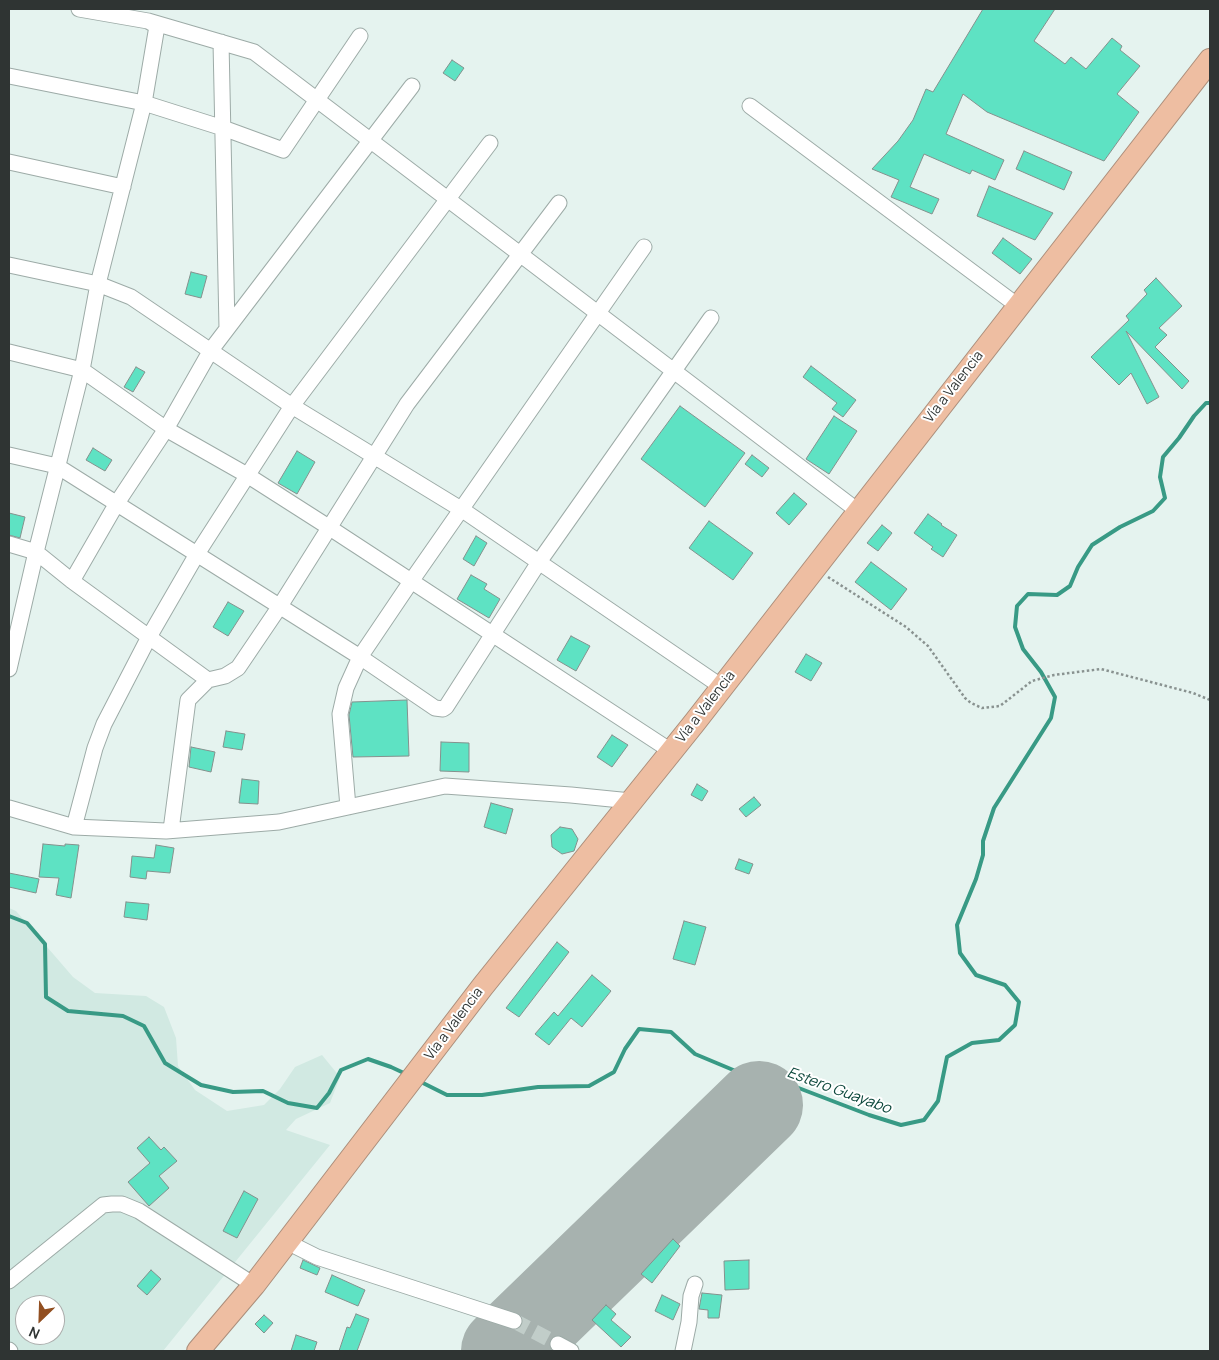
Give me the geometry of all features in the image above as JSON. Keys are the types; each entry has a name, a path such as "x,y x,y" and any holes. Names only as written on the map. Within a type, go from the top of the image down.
{"highway":[{"name":"Vía a Valencia","path":"198,1351 254,1285 413,1080 483,986 672,751 1210,60"}],"street":[{"path":"79,9 148,21 254,52 858,512"},
{"path":"9,669 36,552 82,370 98,284 144,103 156,26 148,21"},
{"path":"9,76 144,103 223,128 283,150 360,36"},
{"path":"221,42 227,328"},
{"path":"72,581 117,503 166,429 210,350 412,86"},
{"path":"750,106 1018,306"},
{"path":"74,826 95,748 104,724 149,637 197,554 292,406 490,143"},
{"path":"9,162 123,187"},
{"path":"171,830 188,700 208,680 225,676 238,668 330,528 407,404 559,203"},
{"path":"348,807 340,714 346,688 360,657 644,247"},
{"path":"9,265 98,284 131,297 292,406 462,509 722,687"},
{"path":"9,455 57,466 360,657 435,708 443,709 539,562 712,318"},
{"path":"9,352 82,370 166,429 247,475 412,580 672,751"},
{"path":"9,544 36,552 72,581 208,680"},
{"path":"9,808 74,826 171,830 279,822 445,786 631,801"},
{"path":"9,1281 103,1205 122,1204 139,1211 254,1285"},
{"path":"287,1242 317,1257 514,1321"},
{"path":"683,1351 689,1322 691,1296 696,1284"}],"path":[{"path":"814,569 882,611 928,646 956,687 971,703 982,708 1000,706 1032,681 1054,675 1101,669 1193,693 1210,700"}],"shaded area":[{"path":"9,908 16,911 73,977 95,993 146,996 164,1007 176,1038 178,1066 195,1090 227,1111 264,1105 280,1089 295,1067 322,1055 340,1077 330,1103 296,1119 286,1130 330,1145 163,1351 9,1351"},
{"path":"752,1083 781,1104 527,1351 477,1351"}],"building":[{"path":"983,9 1055,9 1034,41 1065,64 1071,57 1086,69 1112,38 1122,46 1120,50 1140,66 1117,94 1139,112 1104,161 987,112 963,94 946,134 1004,160 995,180 972,170 970,174 924,154 910,187 939,199 932,214 891,197 899,180 872,169 898,141 913,120 926,89 933,92"},
{"path":"452,60 464,68 455,81 443,73"},
{"path":"1024,151 1072,172 1064,190 1016,169"},
{"path":"989,186 1053,213 1035,240 977,216"},
{"path":"1003,238 1032,259 1020,274 992,253"},
{"path":"191,272 207,276 201,298 185,294"},
{"path":"1156,278 1182,306 1159,328 1167,335 1155,347 1189,381 1182,389 1126,331 1159,397 1147,404 1131,373 1119,385 1091,357 1129,320 1126,316 1147,294 1144,290"},
{"path":"811,366 856,400 843,417 832,409 837,403 803,377"},
{"path":"136,367 145,372 133,392 124,387"},
{"path":"680,406 745,453 705,507 641,459"},
{"path":"834,416 857,431 829,474 806,459"},
{"path":"93,448 112,460 105,471 86,460"},
{"path":"297,451 315,462 297,494 278,483"},
{"path":"752,455 769,468 762,477 745,464"},
{"path":"794,493 807,504 789,525 776,513"},
{"path":"9,513 25,517 20,538 9,535"},
{"path":"928,514 957,535 943,557 914,533"},
{"path":"709,521 753,553 733,580 689,548"},
{"path":"882,525 892,533 878,551 867,543"},
{"path":"476,536 487,543 474,566 463,559"},
{"path":"871,562 907,589 891,610 855,582"},
{"path":"471,575 487,584 484,589 500,599 489,618 457,599"},
{"path":"228,602 244,611 228,636 213,627"},
{"path":"571,636 590,646 576,671 557,660"},
{"path":"806,654 822,663 811,681 795,672"},
{"path":"407,700 409,756 353,757 349,715 352,702"},
{"path":"226,731 245,734 242,750 223,747"},
{"path":"612,735 628,745 612,767 597,757"},
{"path":"441,742 469,743 469,772 440,771"},
{"path":"191,747 215,752 211,772 189,767"},
{"path":"242,779 259,781 258,804 239,803"},
{"path":"697,784 708,791 702,801 691,795"},
{"path":"754,797 761,805 746,817 739,809"},
{"path":"491,803 513,809 506,834 484,827"},
{"path":"560,827 572,829 578,839 574,851 562,854 552,847 551,835"},
{"path":"43,844 79,845 71,898 56,895 59,878 39,877"},
{"path":"156,845 174,848 170,873 147,871 146,879 130,877 132,856 154,858"},
{"path":"739,859 753,864 749,874 735,869"},
{"path":"9,873 39,879 36,893 9,887"},
{"path":"126,902 149,904 147,920 124,917"},
{"path":"684,921 706,927 695,965 673,959"},
{"path":"557,942 569,952 519,1017 506,1008"},
{"path":"592,975 611,991 582,1027 571,1018 549,1045 535,1034 554,1012 558,1016"},
{"path":"149,1137 161,1150 164,1147 177,1161 159,1176 169,1188 149,1206 128,1182 150,1163 137,1148"},
{"path":"244,1191 258,1199 237,1238 223,1231"},
{"path":"673,1239 680,1246 652,1283 641,1274"},
{"path":"303,1260 320,1268 317,1275 300,1268"},
{"path":"749,1260 749,1289 725,1290 724,1261"},
{"path":"151,1270 161,1279 147,1295 137,1286"},
{"path":"332,1275 365,1290 358,1306 325,1292"},
{"path":"702,1293 722,1295 719,1318 708,1318 708,1310 699,1309"},
{"path":"662,1295 680,1304 673,1320 655,1311"},
{"path":"606,1305 616,1314 611,1320 631,1337 621,1347 592,1320"},
{"path":"356,1314 369,1319 357,1351 339,1351 347,1327 350,1328"},
{"path":"264,1315 273,1323 264,1333 255,1324"},
{"path":"296,1335 317,1342 314,1351 291,1351"}],"waterway":[{"name":"Estero Guayabo","path":"419,1081 447,1095 482,1095 538,1087 589,1086 614,1072 625,1049 639,1029 671,1032 695,1054 738,1072 783,1082 869,1115 901,1125 924,1120 938,1101 947,1057 972,1043 999,1040 1015,1025 1019,1002 1005,985 976,975 960,953 957,925 976,879 983,855 983,841 994,808 1051,718 1055,697 1041,672 1023,649 1015,627 1017,606 1028,594 1057,595 1070,586 1078,567 1092,545 1120,527 1153,511 1165,498 1160,477 1163,457 1194,416 1206,403 1210,403"},
{"name":"Estero Guayabo","path":"9,916 27,923 45,944 46,997 68,1011 123,1016 144,1026 165,1063 201,1085 233,1092 263,1091 288,1103 317,1108 329,1093 341,1070 368,1059 406,1074"}],"runway":[{"path":"505,1351 759,1105"}],"tunnel":[{"path":"514,1321 558,1344"}]}
